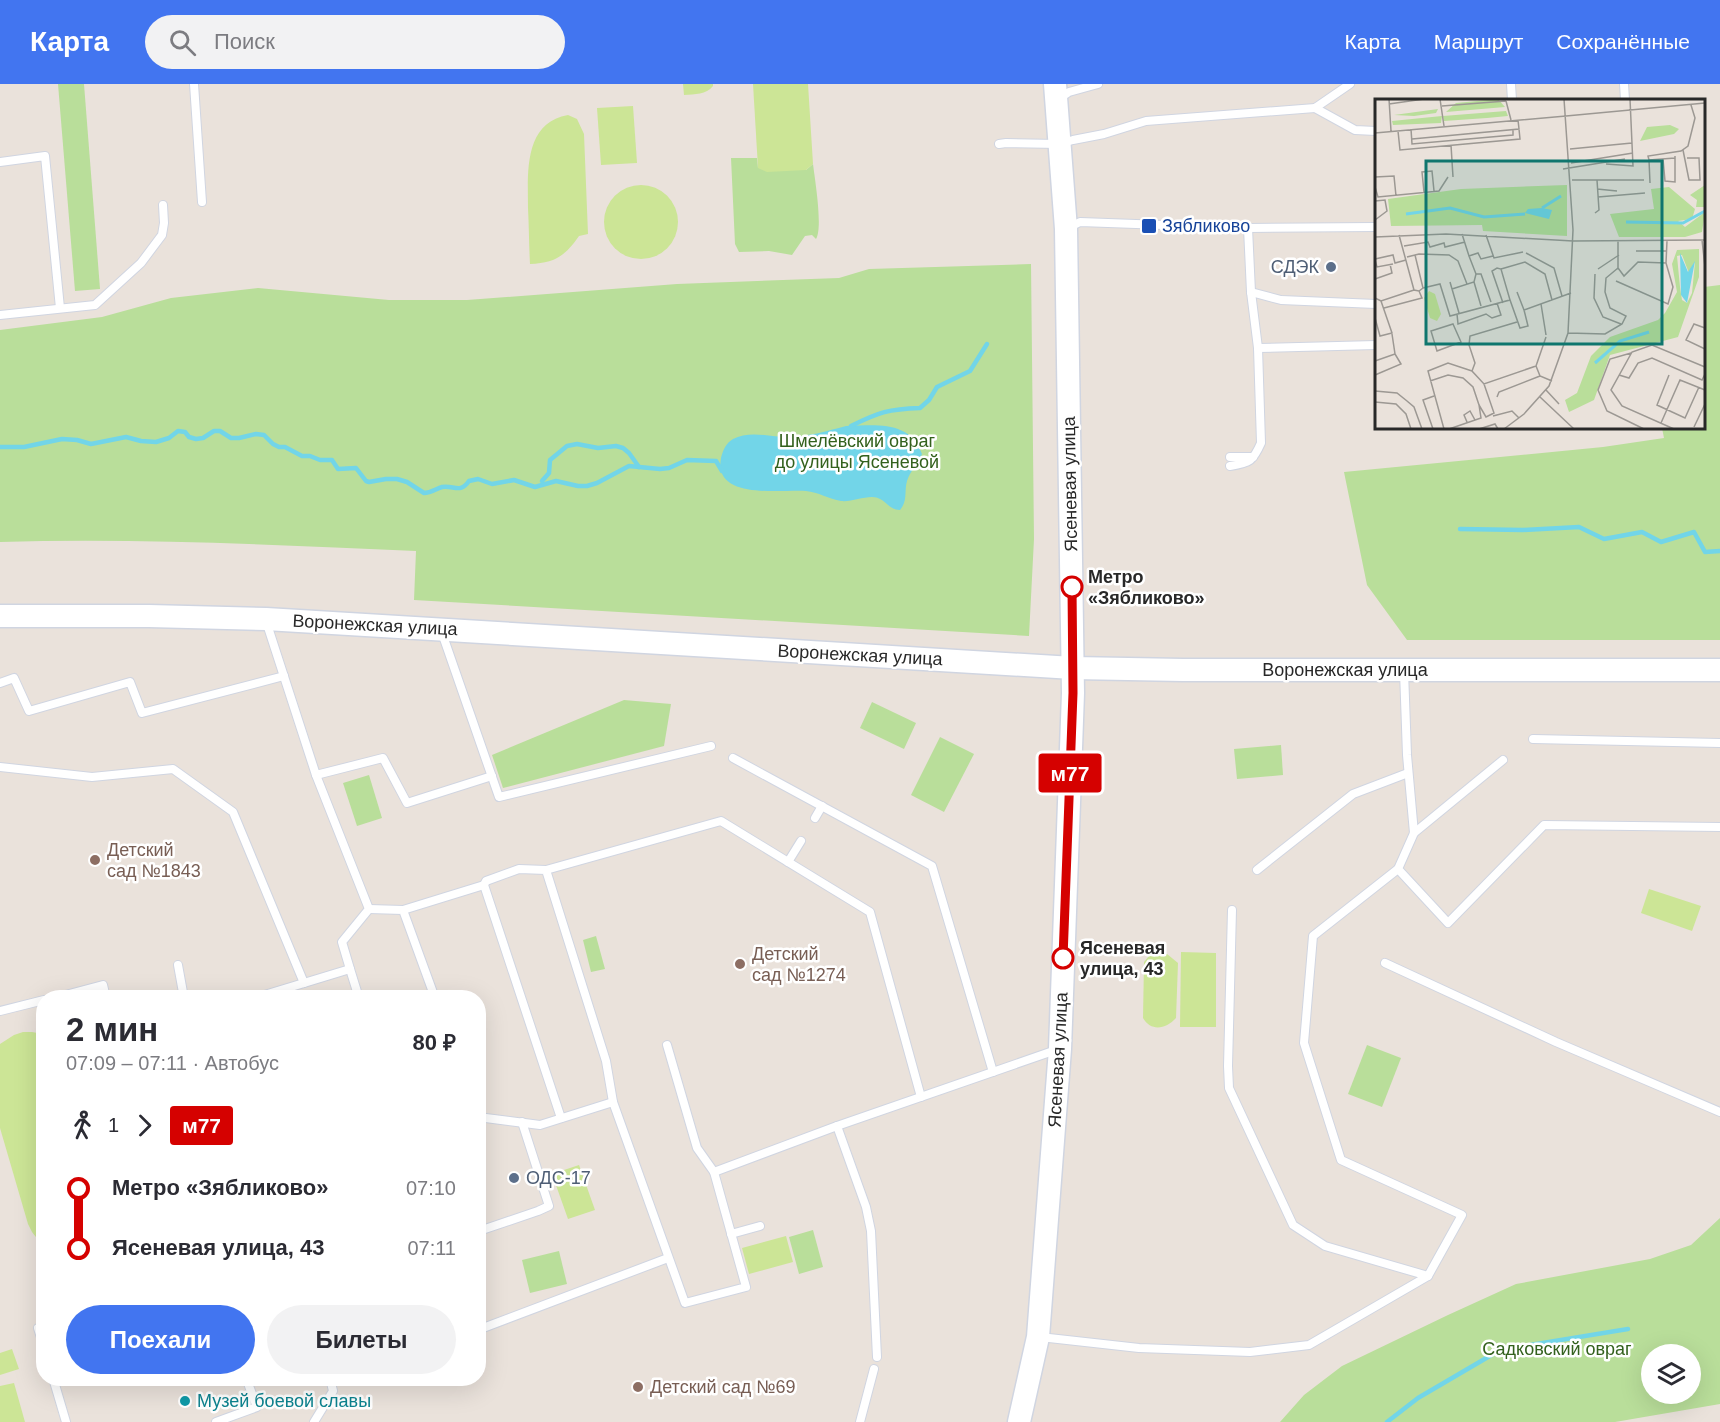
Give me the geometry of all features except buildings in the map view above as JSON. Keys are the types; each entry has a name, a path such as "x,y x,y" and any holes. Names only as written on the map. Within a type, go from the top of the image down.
{"street":[{"name":"Ясеневая улица","path":"1018,1422 1038,1336 1060,1049 1073,668 1065,229 1056,92"},
{"name":"Воронежская улица","path":"0,616 266,619 1073,668 1720,670"}],"lane":[{"path":"194,84 202,202"},
{"path":"1056,92 1069,92 1098,84"},
{"path":"999,144 1059,144 1104,134 1146,121 1315,108 1350,84"},
{"path":"1510,84 1512,99"},
{"path":"1624,84 1625,99"},
{"path":"1315,108 1355,130 1375,131"},
{"path":"0,162 45,156 60,308"},
{"path":"0,315 95,305 141,263 162,235 163,204"},
{"path":"1065,229 1080,222 1248,228 1375,227"},
{"path":"1230,462 1244,464 1255,457 1261,443 1258,348 1251,292 1248,228"},
{"path":"1251,292 1281,300 1375,304"},
{"path":"1258,348 1375,345"},
{"path":"266,619 316,775 369,909"},
{"path":"441,629 499,797 711,746"},
{"path":"1404,670 1408,773 1414,833"},
{"path":"0,683 14,678 29,711 130,682 142,713 284,676"},
{"path":"1533,739 1720,743"},
{"path":"316,775 383,758 407,803 492,776"},
{"path":"733,758 932,866 993,1072"},
{"path":"1038,1336 1139,1348 1250,1352 1309,1345 1428,1276 1462,1215 1341,1160 1304,1043 1313,936 1398,869 1414,833 1503,760"},
{"path":"0,767 92,777 173,769 233,812 304,983"},
{"path":"1257,870 1353,794 1408,773"},
{"path":"815,818 822,806"},
{"path":"369,909 403,910 484,885 486,881 519,869 546,870 721,821 870,912 921,1097"},
{"path":"1398,869 1448,922 1544,825 1720,827"},
{"path":"788,862 801,842"},
{"path":"546,870 606,1061 613,1102 685,1303 746,1287 714,1172 697,1148 667,1045"},
{"path":"484,885 561,1118"},
{"path":"357,990 342,942 369,909"},
{"path":"403,910 432,990"},
{"path":"1232,910 1228,1088 1293,1225 1325,1246 1428,1276"},
{"path":"1385,963 1556,1042 1720,1112"},
{"path":"178,965 183,990"},
{"path":"281,990 350,969"},
{"path":"84,990 103,985 104,990"},
{"path":"0,1011 36,1002"},
{"path":"714,1172 837,1126 1060,1049"},
{"path":"486,1118 540,1125 613,1102"},
{"path":"486,1229 549,1206 522,1122"},
{"path":"837,1126 867,1207 871,1231 877,1357"},
{"path":"731,1234 760,1226"},
{"path":"486,1327 668,1258"},
{"path":"860,1422 874,1370"},
{"path":"55,1386 66,1422"},
{"path":"216,1422 257,1407 249,1386"},
{"path":"314,1422 333,1391 332,1386"}],"green space":[{"path":"58,84 84,84 100,289 75,291"},
{"path":"683,84 713,84 713,86 704,93 684,95"},
{"path":"753,84 808,84 813,164 806,170 767,172 758,168"},
{"path":"633,106 637,163 601,165 597,108"},
{"path":"568,115 577,119 584,134 588,234 579,236 559,257 546,262 530,264 528,180 531,152 543,128 553,120"},
{"path":"731,158 757,158 758,168 806,170 813,164 819,215 816,239 812,235 805,236 792,255 769,251 739,252 735,244"},
{"path":"634,185 648,185 662,191 672,201 678,215 678,229 672,243 662,253 648,259 634,259 620,253 610,243 604,229 604,215 610,201 620,191"},
{"name":"Шмелёвский овраг до улицы Ясеневой","path":"1031,264 1034,539 1029,636 414,600 416,551 260,544 0,542 0,330 102,317 171,298 258,288 389,300 467,300 677,284 839,278 869,269"},
{"path":"1720,285 1720,640 1407,640 1367,585 1344,472 1603,447 1664,438 1662,429 1705,429 1705,287"},
{"path":"624,700 671,704 664,746 503,788 492,755"},
{"path":"872,702 916,723 904,749 860,728"},
{"path":"940,737 974,754 944,812 911,795"},
{"path":"1281,745 1283,775 1237,779 1234,749"},
{"path":"369,775 382,818 357,826 343,783"},
{"path":"1649,889 1701,906 1692,931 1641,913"},
{"path":"596,936 605,969 591,972 583,940"},
{"path":"1181,952 1216,953 1216,1027 1180,1027"},
{"path":"1154,954 1167,954 1178,963 1176,1018 1163,1027 1154,1027 1143,1018 1144,962"},
{"path":"23,1032 36,1033 36,1237 28,1224 0,1128 0,1044"},
{"path":"1367,1045 1401,1058 1382,1107 1348,1094"},
{"path":"579,1165 595,1210 568,1219 552,1174"},
{"name":"Садковский овраг","path":"1720,1218 1720,1404 1615,1422 1280,1422 1304,1395 1342,1366 1516,1284 1650,1259 1691,1245"},
{"path":"813,1230 823,1267 799,1274 789,1237"},
{"path":"786,1236 793,1262 749,1274 742,1248"},
{"path":"559,1251 567,1284 530,1293 522,1260"},
{"path":"12,1349 19,1369 0,1375 0,1353"},
{"path":"14,1383 25,1422 0,1422 0,1386"}],"water":[{"path":"846,426 891,427 901,430 917,443 922,454 908,477 904,503 900,510 876,498 841,501 806,491 752,490 738,487 728,481 721,472 721,458 724,450 731,441 739,436 753,434 794,437"}],"waterway":[{"path":"851,426 884,412 920,408 929,400 937,387 970,371 987,344"},
{"path":"0,447 24,447 62,439 91,444 126,437 156,442 169,438 178,431 185,432 189,437 196,439 203,438 214,431 220,431 231,438 256,434 264,435 273,444 285,447 302,456 332,460 338,469 356,468 366,481 397,479 407,482 424,493 442,487 460,488 469,481 478,479 492,484 514,480 535,487 556,481 587,486 629,466 660,469 669,468 687,460 716,461 722,471"},
{"path":"542,481 549,473 550,460 567,446 577,444 598,448 616,446 623,448 639,467"},
{"path":"1460,529 1523,530 1579,527 1604,539 1642,532 1661,542 1694,532 1705,552 1720,551"},
{"path":"1387,1422 1418,1398 1500,1350 1628,1329"}],"bus line":[{"name":"м77","path":"1063,958 1073,693 1072,587"}],"place":[{"name":"Зябликово","path":"1149,226"},
{"name":"СДЭК","path":"1331,267"},
{"name":"Метро «Зябликово»","path":"1072,587"},
{"name":"Детский сад №1843","path":"95,860"},
{"name":"Ясеневая улица, 43","path":"1063,958"},
{"name":"Детский сад №1274","path":"740,964"},
{"name":"ОДС-17","path":"514,1178"},
{"name":"Детский сад №69","path":"638,1387"},
{"name":"Музей боевой славы","path":"185,1401"}]}
